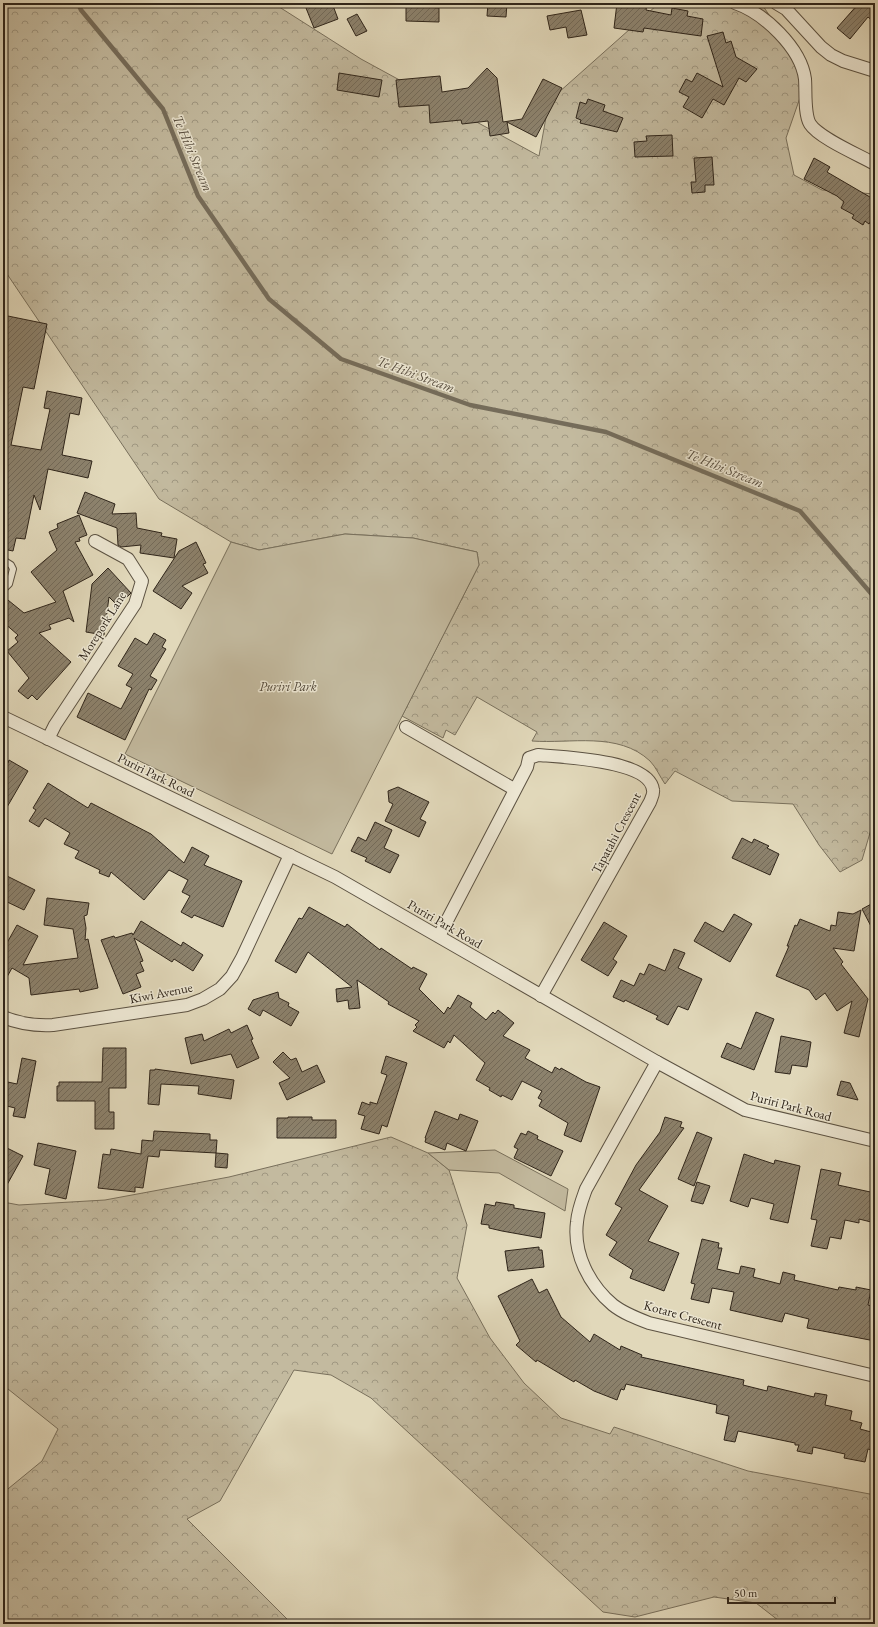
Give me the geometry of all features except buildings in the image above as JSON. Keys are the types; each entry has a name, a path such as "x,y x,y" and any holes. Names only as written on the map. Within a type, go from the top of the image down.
{"street":[{"path":"735,3 756,14 772,27 786,40 796,54 805,78 807,109 810,123 818,132 875,164"},
{"path":"776,3 795,18 831,55 875,71"},
{"name":"Morepork Lane","path":"48,739 55,724 135,604 142,581 128,559 95,540"},
{"name":"Puriri Park Road","path":"3,717 335,877 657,1062 745,1110 875,1141"},
{"path":"406,727 514,789"},
{"name":"Tapatahi Crescent","path":"439,936 514,789 527,767 529,758 538,754 611,762 641,774 650,782 654,791 650,802 542,996"},
{"name":"Kiwi Avenue","path":"3,1017 20,1024 36,1026 53,1025 187,1005 203,999 220,989 232,976 242,958 290,855"},
{"name":"Kotare Crescent","path":"657,1062 586,1189 580,1206 577,1222 577,1240 581,1259 588,1275 599,1291 614,1305 630,1315 649,1323 875,1376"}],"lane":[{"path":"3,560 11,565 13,569 9,584 3,590"}],"green space":[{"path":"3,3 273,3 361,59 539,156 549,101 657,5 696,7 761,3 790,46 803,89 786,138 794,175 822,190 875,194 875,826 872,826 862,860 840,872 819,845 793,804 732,801 675,771 665,784 650,761 637,752 609,742 532,741 537,732 477,697 455,735 446,730 443,738 402,716 479,565 477,552 413,538 345,534 259,550 231,542 159,499 3,268"},
{"name":"Puriri Park","path":"345,534 413,538 477,552 479,565 332,854 125,754 231,542 259,550"},
{"path":"391,1137 428,1153 449,1170 467,1225 457,1278 490,1338 524,1383 561,1418 610,1434 614,1427 748,1471 875,1495 875,1624 783,1624 756,1603 714,1597 635,1617 603,1612 371,1398 331,1375 294,1370 220,1501 187,1519 292,1624 3,1624 3,1493 42,1461 58,1429 3,1385 3,1202 19,1205 105,1200 229,1177"},
{"path":"495,1150 568,1189 565,1211 499,1173 449,1170 428,1153"}],"waterway":[{"name":"Te Hihi Stream","path":"78,3 81,10 163,109 198,196 269,299 341,359 470,405 606,432 800,511 875,598"}]}
